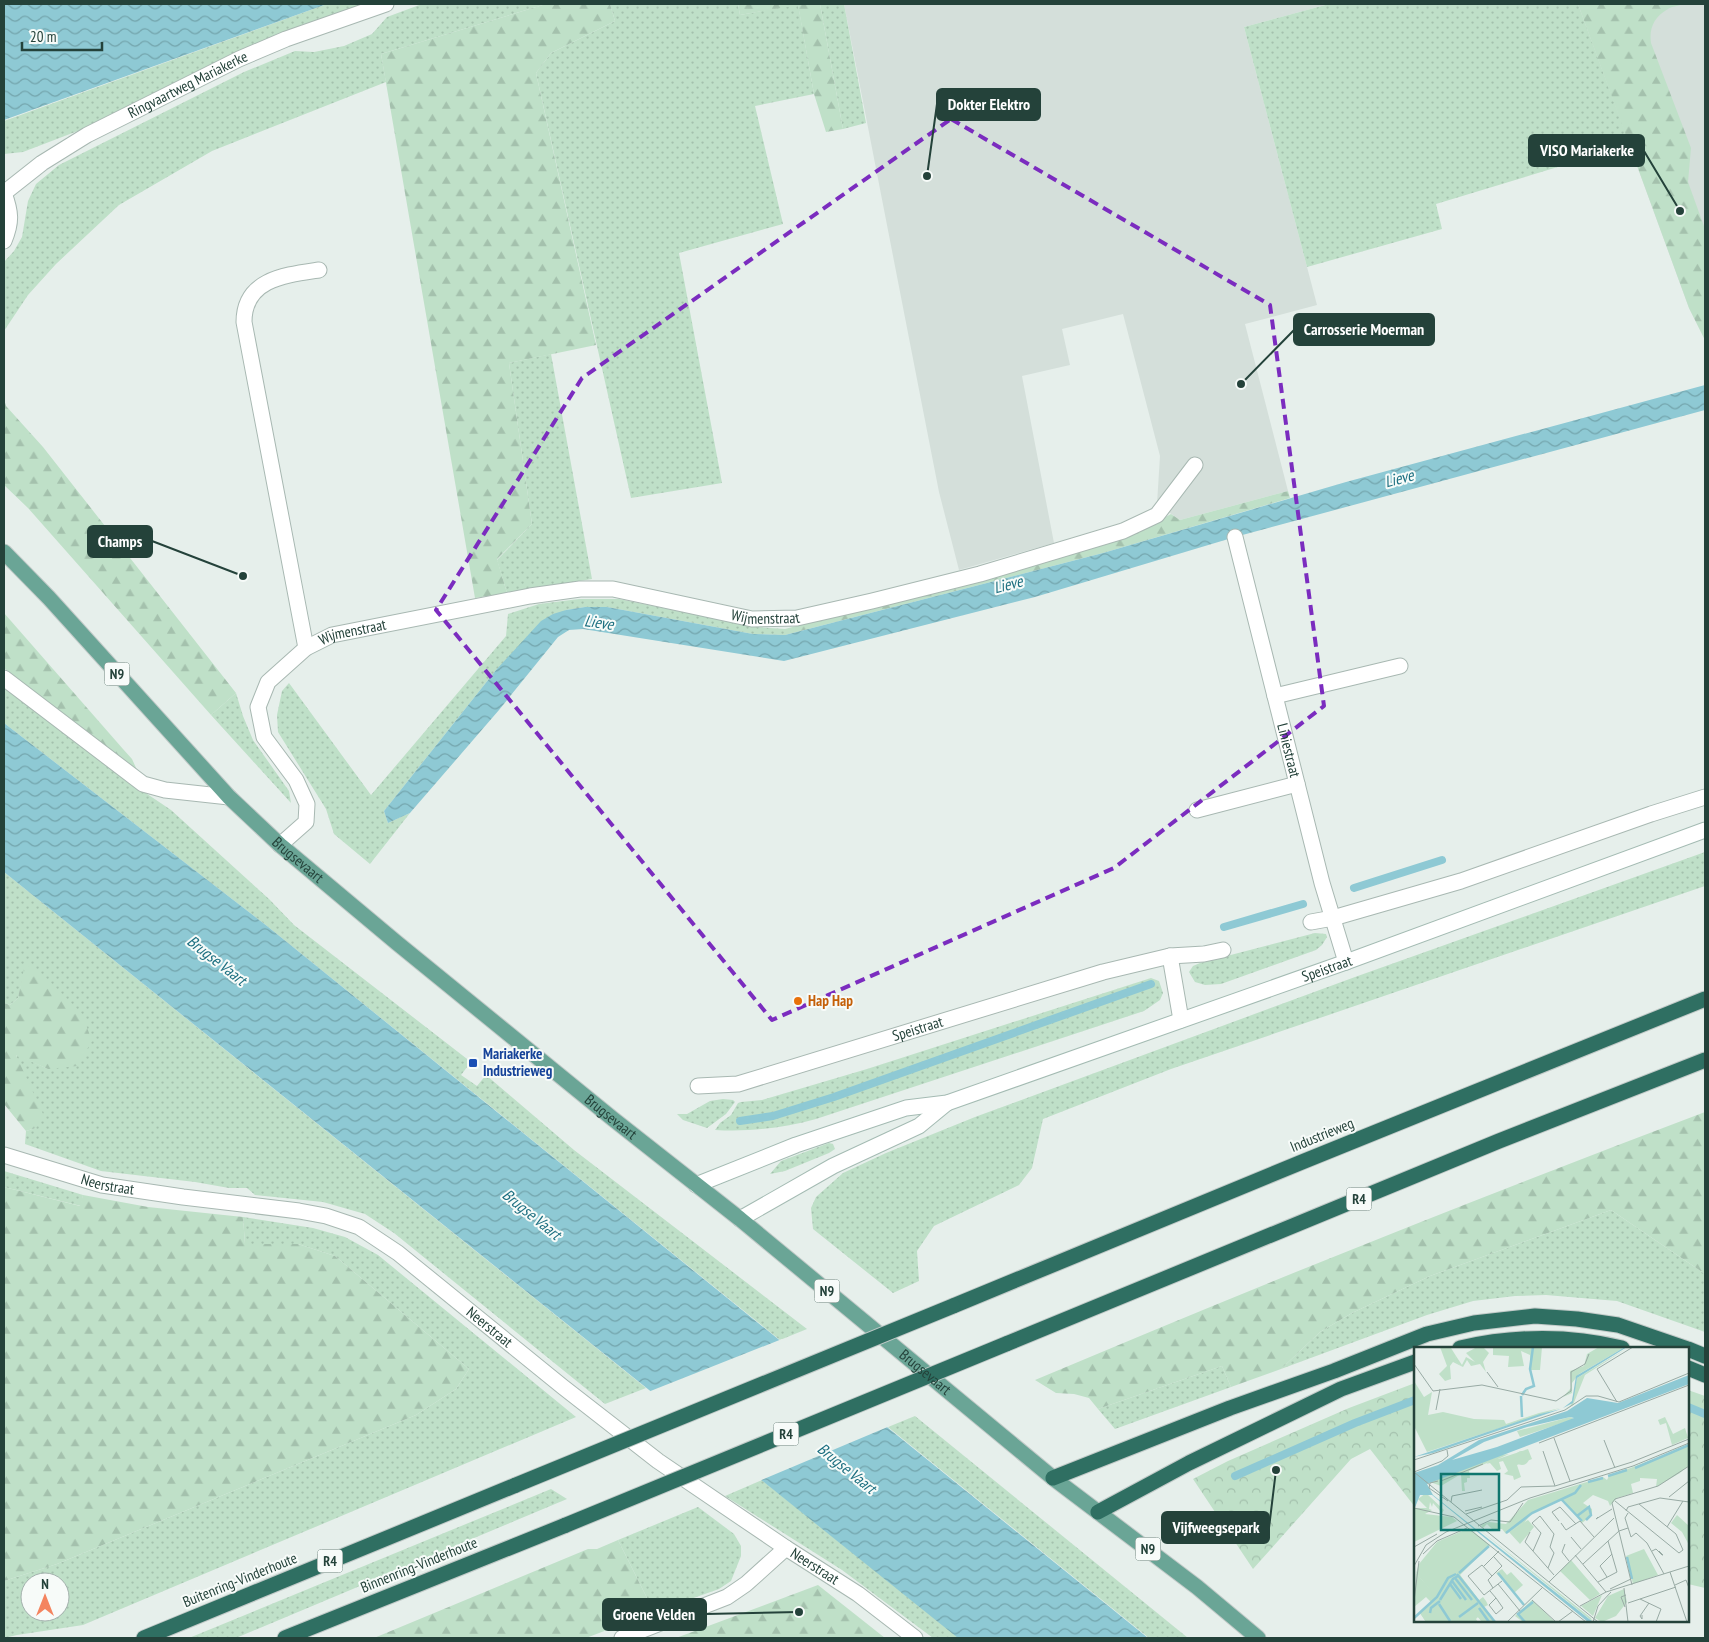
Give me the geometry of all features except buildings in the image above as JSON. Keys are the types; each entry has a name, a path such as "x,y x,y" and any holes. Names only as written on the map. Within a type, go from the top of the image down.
{"highway":[{"name":"Industrieweg","path":"516,1485 1293,1165 1705,999"},
{"name":"Binnenring-Vinderhoute","path":"285,1638 566,1525 1498,1141 1701,1063"},
{"path":"1053,1478 1230,1408 1334,1371 1427,1334 1474,1323 1535,1316 1577,1319 1618,1325 1680,1347"},
{"path":"1464,1347 1482,1343 1537,1338 1600,1343 1618,1347"},
{"path":"1689,1350 1705,1356"},
{"path":"1098,1512 1341,1389 1414,1362"},
{"path":"1689,1368 1705,1375"},
{"name":"Buitenring-Vinderhoute","path":"144,1638 516,1485"}],"main road":[{"name":"Brugsevaart","path":"4,552 49,598 228,798 280,845 404,950 740,1219 1053,1478 1197,1587 1258,1638"}],"street":[{"name":"Ringvaartweg Mariakerke","path":"4,193 42,163 87,136 239,59 286,39 386,4"},
{"path":"4,193 10,208 10,224 4,241"},
{"name":"Wijmenstraat","path":"306,648 256,389 244,322 244,309 248,300 257,289 275,278 319,270"},
{"name":"Wijmenstraat","path":"280,845 306,822 307,804 296,780 264,737 258,707 268,682 306,648 332,635 530,596 580,589 613,590 752,620 797,618 980,574 1123,531 1157,515 1195,465"},
{"name":"Liniestraat","path":"1235,537 1322,883 1346,962"},
{"path":"1275,696 1400,666"},
{"path":"4,678 143,784 165,790 228,798"},
{"path":"1197,810 1297,784"},
{"path":"1312,922 1333,918 1461,881 1642,817 1705,797"},
{"name":"Speistraat","path":"696,1185 796,1145 906,1108 947,1103 1346,962 1705,830"},
{"name":"Speistraat","path":"698,1086 738,1084 1103,972 1170,956 1204,954 1223,950"},
{"path":"1170,956 1181,1020"},
{"name":"Speistraat","path":"740,1219 833,1166 919,1126 947,1103"},
{"name":"Neerstraat","path":"4,1155 102,1185 326,1216 359,1227 398,1253 658,1461 786,1548 858,1594 914,1638"},
{"path":"622,1638 728,1597 746,1584 786,1548"}],"highlighted area":[{"path":"951,119 1270,305 1324,706 1114,868 772,1020 436,610 582,378"}],"shaded area":[{"path":"844,4 1329,4 1244,27 1317,305 1245,324 1288,491 1180,520 1157,504 1160,456 1123,314 1062,329 1070,365 1022,376 1054,543 959,570 939,492"},
{"path":"1578,4 1705,4 1705,340 1689,308"}],"green space":[{"path":"327,4 365,4 96,124 23,152 4,154 4,121"},
{"path":"422,4 546,4 381,54 386,82 212,151 119,205 56,264 28,295 4,331 4,262 14,251 22,237 28,201 36,184 59,165 244,72 295,51 314,52 344,46 372,34 387,17"},
{"path":"546,4 610,4 615,21 551,53 536,73 596,345 509,363 532,524 497,559 507,593 475,598 381,54"},
{"path":"610,4 738,4 740,15 798,4 814,94 755,106 783,224 679,253 722,483 631,498 536,73 551,53 615,21"},
{"path":"738,4 820,4 843,129 826,132 814,94 798,5 740,15"},
{"path":"820,4 844,4 866,123 843,129"},
{"path":"1329,4 1578,4 1630,145 1436,204 1442,229 1307,267 1244,27"},
{"path":"1578,4 1683,4 1670,8 1656,19 1652,28 1651,43 1691,148 1688,182 1705,229 1705,340 1689,308"},
{"path":"551,354 592,579 507,593 497,560 532,524 509,363"},
{"path":"4,399 6,406 43,447 236,693 211,715 28,508 4,485"},
{"path":"1288,491 1290,498 1103,553 785,635 785,629 1127,538 1171,514 1180,520"},
{"path":"579,599 619,599 755,627 785,629 785,635 753,634 607,607 585,607 566,610 496,670 384,811 388,823 410,813 370,864 334,834 326,809 278,732 277,715 282,691 289,683 371,795 506,636 508,614 539,604"},
{"path":"4,613 132,759 137,770 115,756 4,668"},
{"path":"4,687 113,771 171,810 269,899 294,925 471,1062 461,1075 477,1086 486,1075 574,1150 807,1329 780,1340 267,926 4,723"},
{"path":"236,693 253,740 289,791 291,803 211,715"},
{"path":"1705,852 1705,886 1171,1069 1043,1119 1032,1168 1019,1185 934,1226 917,1251 919,1281 893,1293 813,1229 811,1208 816,1197 843,1173 886,1153 975,1117 1355,977"},
{"path":"4,872 646,1388 605,1404 394,1233 365,1214 323,1202 255,1195 247,1188 229,1188 101,1171 25,1144 26,1131 36,1128 16,1054 48,1069 26,965 18,998 10,1005 4,1003"},
{"path":"1315,933 1326,934 1327,937 1316,950 1221,984 1205,985 1195,982 1189,972 1193,966 1200,963"},
{"path":"25,964 44,976 82,1014 92,1041 77,1066 48,1069 16,1055 43,1114 36,1128 26,1131 4,1104 4,1003 10,1005 18,998"},
{"path":"1151,978 1159,981 1163,993 1160,1000 1144,1011 816,1119 766,1129 715,1130 720,1123 731,1115 738,1103 762,1100 867,1069"},
{"path":"723,1099 735,1102 726,1114 707,1128 683,1120 677,1114 687,1114 710,1101"},
{"path":"1705,1112 1705,1274 1611,1210 1430,1276 1352,1313 1320,1332 1281,1369 1231,1387 1222,1366 1098,1409 1089,1398 1074,1394 1056,1393 1035,1380 1369,1243"},
{"path":"829,1143 833,1144 835,1149 829,1153 785,1171 770,1174 781,1161"},
{"path":"4,1171 83,1195 81,1206 4,1187"},
{"path":"4,1187 80,1206 83,1195 148,1207 243,1217 245,1244 298,1244 335,1256 469,1369 456,1389 416,1415 57,1564 32,1572 20,1572 20,1576 4,1581"},
{"path":"1611,1210 1705,1274 1705,1332 1617,1301 1546,1295 1515,1296 1473,1301 1427,1315 1281,1369 1320,1332 1352,1313 1430,1276"},
{"path":"243,1217 313,1228 345,1237 378,1255 576,1417 83,1625 4,1638 4,1581 20,1576 20,1622 70,1622 70,1572 32,1572 57,1564 416,1415 456,1389 469,1369 335,1256 298,1244 245,1244"},
{"path":"1222,1366 1231,1387 1115,1429 1098,1409"},
{"path":"1414,1383 1414,1506 1370,1449 1351,1459 1253,1569 1193,1479 1228,1461 1349,1408"},
{"path":"1689,1390 1705,1396 1705,1588 1689,1584"},
{"path":"915,1416 1188,1638 1149,1638 888,1427"},
{"path":"762,1480 959,1638 933,1638 842,1570 725,1496"},
{"path":"551,1489 567,1499 236,1638 189,1638"},
{"path":"698,1507 734,1534 741,1546 741,1556 731,1581 719,1589 654,1612 618,1540"},
{"path":"618,1540 654,1612 586,1638 374,1638 588,1549 597,1549"},
{"path":"818,1585 885,1638 676,1638"}],"water":[{"path":"4,4 327,4 4,120"},
{"name":"Lieve","path":"1705,385 1705,410 1235,537 1035,597 784,661 583,629 569,630 558,637 499,710 410,813 388,823 384,811 496,670 541,621 553,614 585,607 607,607 753,634 785,635 1103,553 1346,482"},
{"name":"Brugse Vaart","path":"4,723 267,926 1148,1638 958,1638 4,872"}],"pier":[{"path":"782,1339 890,1426 759,1481 648,1392"}],"waterway":[{"path":"1354,888 1442,860"},
{"path":"1224,927 1303,904"},
{"path":"740,1121 773,1116 834,1097 1151,984"},
{"path":"1235,1476 1355,1423 1414,1400"},
{"path":"1689,1407 1705,1414"}],"place":[{"name":"Dokter Elektro","path":"927,176"},
{"name":"VISO Mariakerke","path":"1680,211"},
{"name":"Carrosserie Moerman","path":"1241,384"},
{"name":"Champs","path":"243,576"},
{"name":"Hap Hap","path":"798,1001"},
{"name":"Mariakerke Industrieweg","path":"473,1063"},
{"name":"Vijfweegsepark","path":"1276,1470"},
{"name":"Groene Velden","path":"799,1612"}]}
